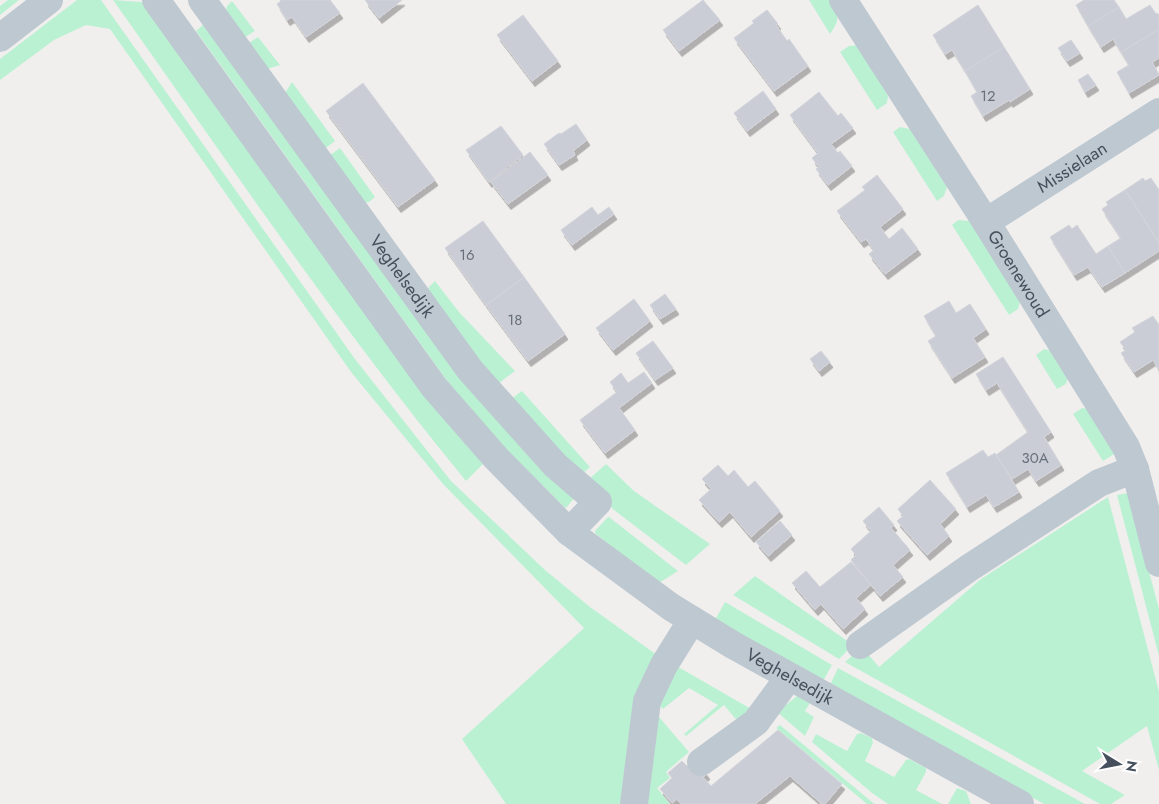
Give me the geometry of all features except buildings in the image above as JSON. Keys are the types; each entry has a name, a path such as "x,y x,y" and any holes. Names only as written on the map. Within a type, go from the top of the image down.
{"street":[{"path":"0,38 49,0"},
{"name":"Veghelsedijk","path":"156,0 434,387 496,458 569,532 672,608 1002,800"},
{"name":"Veghelsedijk","path":"202,0 470,370 503,410 554,465 598,502 569,532"},
{"name":"Groenewoud","path":"843,0 986,222 1126,447 1135,469 1159,563"},
{"name":"Missielaan","path":"986,222 1159,112"},
{"path":"860,645 969,568 1099,483 1135,469"},
{"path":"634,804 647,701 664,664 692,620"},
{"path":"701,762 756,722 789,677"}],"green space":[{"path":"8,0 19,0 0,15 0,6"},
{"path":"77,0 101,0 355,359 451,481 545,570 590,607 657,655 624,804 506,804 462,739 584,628 443,484 351,372 110,29 86,25 54,40 0,80 0,59"},
{"path":"113,0 142,2 483,464 466,481 419,423 329,304"},
{"path":"809,0 829,0 837,14 836,24 830,34"},
{"path":"232,1 255,31 242,39 225,16 227,6"},
{"path":"205,23 575,497 567,507 565,508 489,432 445,378 196,31"},
{"path":"258,37 280,65 264,70 246,45"},
{"path":"858,45 888,96 887,103 877,110 840,52 849,46"},
{"path":"292,82 335,141 322,151 283,96"},
{"path":"900,127 910,129 947,187 944,196 937,201 893,132"},
{"path":"340,148 375,197 369,202 360,204 327,157"},
{"path":"958,220 970,221 1020,301 1018,309 1009,315 952,225"},
{"path":"435,281 459,312 515,371 495,386 426,293"},
{"path":"1044,349 1052,351 1068,377 1066,384 1057,389 1036,355"},
{"path":"522,391 590,467 581,475 508,401"},
{"path":"1082,408 1090,409 1116,453 1103,461 1073,414"},
{"path":"606,464 634,491 710,544 686,565 614,510 587,481"},
{"path":"1128,493 1159,609 1159,656 1117,495"},
{"path":"1108,497 1159,692 1159,770 1147,726 1082,771 1125,795 1111,804 1100,804 845,662 862,647 879,667 981,579"},
{"path":"609,517 678,571 659,583 637,568 595,533"},
{"path":"755,576 853,645 839,659 733,595"},
{"path":"725,602 832,665 823,681 715,620"},
{"path":"673,664 753,710 739,723 724,705 686,736 684,734 718,705 689,688 663,709 656,702"},
{"path":"838,668 1085,804 1044,804 830,685"},
{"path":"797,696 810,703 805,711 814,717 805,736 777,712"},
{"path":"654,711 689,752 666,772 670,778 657,788 670,804 642,804"},
{"path":"780,725 875,804 867,804 776,728"},
{"path":"861,733 872,738 873,743 865,761 894,777 906,760 909,759 926,768 926,772 916,790 942,804 888,804 872,793 812,742 816,734 847,751 857,734"},
{"path":"957,788 966,791 971,804 948,804"}]}
